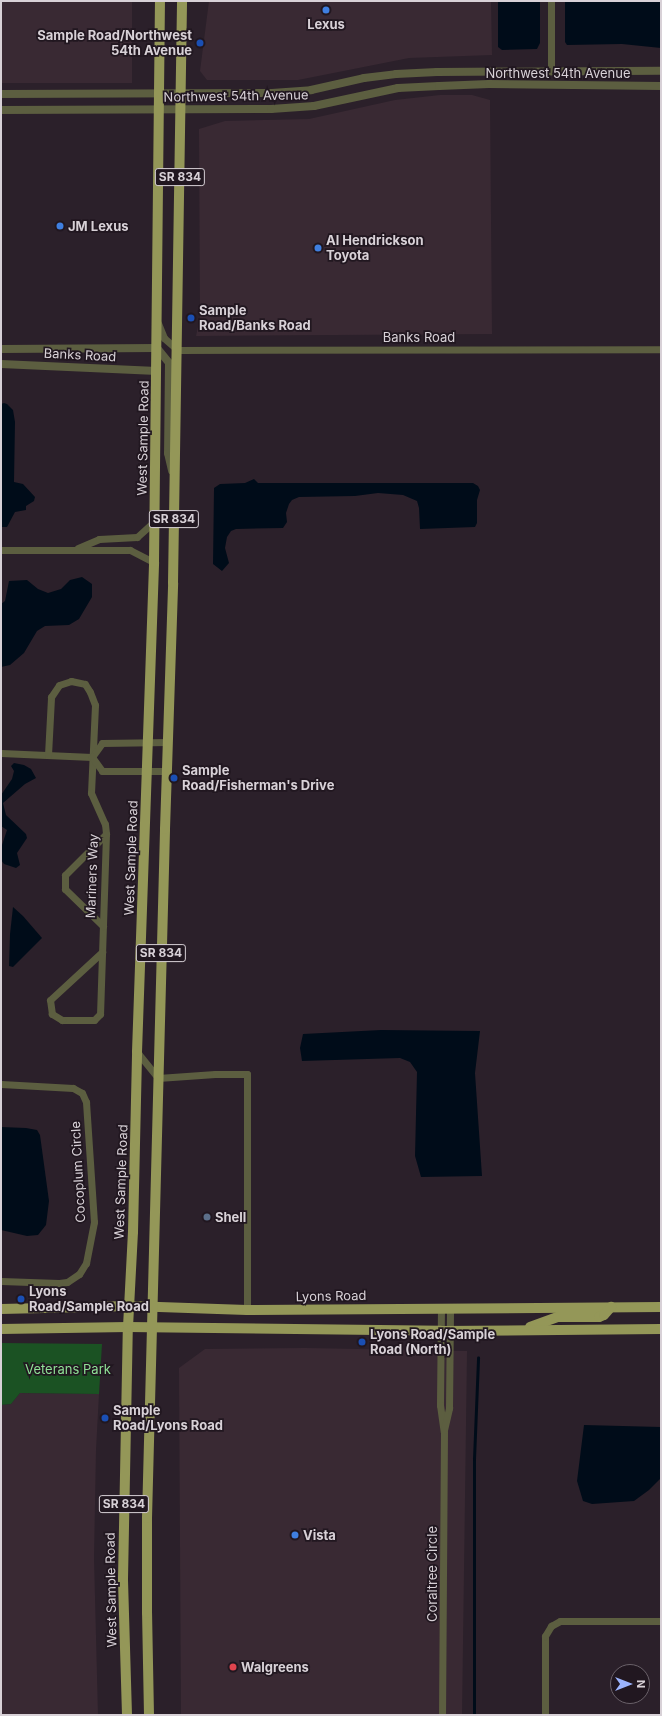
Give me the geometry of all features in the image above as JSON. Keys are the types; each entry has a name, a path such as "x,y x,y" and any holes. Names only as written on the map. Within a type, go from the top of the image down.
{"main road":[{"name":"West Sample Road","path":"127,1715 122,1579 128,1327 130,1306 137,1052 149,743 155,521 160,1"},
{"name":"SR 834","path":"149,1715 147,1526 175,481 182,1"},
{"name":"Lyons Road","path":"1,1309 130,1306 247,1310 445,1307 661,1307"},
{"path":"520,1331 558,1318 599,1317 604,1315 611,1307"},
{"path":"1,1329 128,1327 445,1331 661,1329"}],"street":[{"path":"551,1 551,85"},
{"name":"Northwest 54th Avenue","path":"1,94 272,93 312,90 364,78 396,74 437,72 661,71"},
{"name":"Northwest 54th Avenue","path":"1,110 271,109 314,106 398,88 489,84 661,86"},
{"path":"156,321 164,338 178,350"},
{"path":"157,348 169,363 168,453 175,481"},
{"name":"Banks Road","path":"1,349 157,348"},
{"name":"Banks Road","path":"178,350 661,349"},
{"name":"Banks Road","path":"1,364 157,371"},
{"path":"74,549 99,539 137,537 155,521"},
{"path":"1,550 130,550 154,562"},
{"name":"Mariners Way","path":"48,755 51,697 60,685 72,681 85,684 95,705 91,793 105,824 106,834 100,1014 94,1020 62,1020 52,1014 50,1000 102,952"},
{"path":"92,757 102,743 168,742"},
{"path":"1,753 92,757"},
{"path":"92,757 102,771 167,771"},
{"path":"103,926 64,889 65,875 106,834"},
{"path":"137,1052 158,1078 215,1074 247,1074 247,1310"},
{"name":"Cocoplum Circle","path":"1,1084 73,1088 82,1093 86,1102 94,1222 86,1263 79,1274 67,1282 1,1281"},
{"name":"Coraltree Circle","path":"442,1715 444,1432 449,1408 445,1307"},
{"path":"546,1715 546,1636 551,1626 560,1621 661,1621"}],"shaded area":[{"path":"1,1 132,1 132,83 1,83"},
{"path":"209,1 491,1 492,55 409,58 298,80 207,80 200,71"},
{"path":"440,95 472,95 490,100 492,334 196,336 200,317 199,129 225,121 309,119 395,100"},
{"path":"305,1348 467,1351 462,1715 181,1715 179,1368 205,1349"},
{"path":"20,1393 99,1394 96,1450 94,1558 98,1715 1,1715 1,1405 11,1404"}],"green space":[{"name":"Veterans Park","path":"1,1343 102,1344 99,1394 20,1393 11,1404 1,1405"}],"water":[{"path":"498,1 540,1 540,43 537,49 502,50 498,47"},
{"path":"565,1 661,1 661,48 622,44 567,45 565,42"},
{"path":"4,403 13,410 15,422 14,482 23,484 35,497 34,501 26,506 26,510 15,512 7,527 1,527 1,404"},
{"path":"254,479 258,483 473,483 478,486 480,490 477,500 477,523 475,527 420,529 419,508 417,501 403,495 378,493 355,496 299,497 292,500 289,504 286,513 287,522 283,528 236,529 231,531 227,537 225,548 229,563 222,571 213,564 214,488 220,484 245,483"},
{"path":"82,577 92,584 92,597 79,619 69,625 45,626 37,631 24,653 10,665 1,667 1,604 5,601 9,581 27,580 38,589 48,593 61,589 70,580"},
{"path":"14,763 24,765 31,769 36,778 25,784 3,803 6,815 26,834 27,838 17,853 20,865 16,868 4,864 1,860 1,848 7,830 1,826 1,795 12,779 14,771 11,766"},
{"path":"13,907 42,938 13,967 9,966"},
{"path":"381,1030 480,1031 475,1073 482,1176 421,1177 415,1156 417,1072 410,1062 400,1058 302,1061 300,1048 303,1034"},
{"path":"1,1127 37,1130 40,1135 49,1201 46,1225 38,1235 27,1236 1,1230"},
{"path":"584,1425 661,1427 661,1478 649,1490 634,1501 592,1504 583,1501 577,1481"}],"waterway":[{"path":"474,1715 474,1459 478,1358"}],"place":[{"name":"Lexus","path":"326,10"},
{"name":"Sample Road/Northwest 54th Avenue","path":"200,43"},
{"name":"JM Lexus","path":"60,226"},
{"name":"Al Hendrickson Toyota","path":"318,248"},
{"name":"Sample Road/Banks Road","path":"191,318"},
{"name":"Sample Road/Fisherman's Drive","path":"174,778"},
{"name":"Shell","path":"207,1217"},
{"name":"Lyons Road/Sample Road","path":"21,1299"},
{"name":"Lyons Road/Sample Road (North)","path":"362,1342"},
{"name":"Sample Road/Lyons Road","path":"105,1418"},
{"name":"Vista","path":"295,1535"},
{"name":"Walgreens","path":"233,1667"}]}
